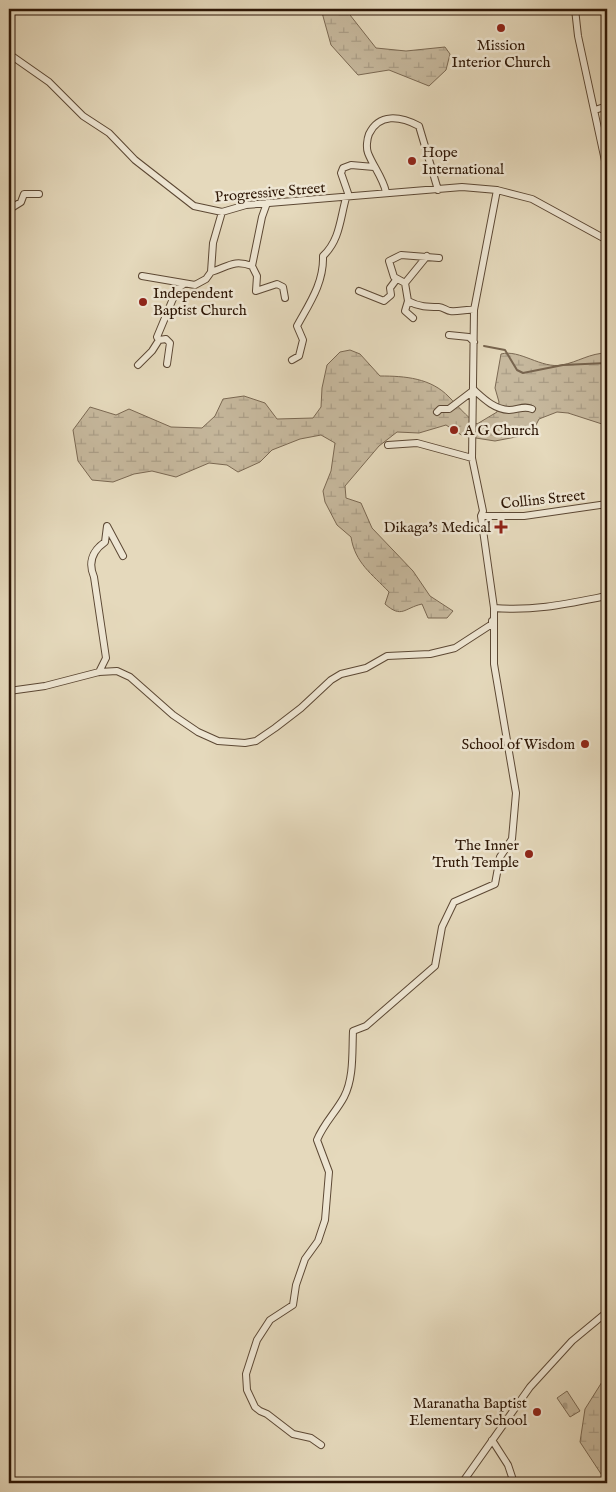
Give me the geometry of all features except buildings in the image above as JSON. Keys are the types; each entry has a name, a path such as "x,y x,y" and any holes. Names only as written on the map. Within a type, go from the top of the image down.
{"street":[{"path":"576,9 578,36 607,170"},
{"name":"Progressive Street","path":"9,54 49,82 83,116 109,133 135,160 185,200 203,210 222,212 246,205 462,187 498,190 532,200 607,240"},
{"path":"595,110 607,106"},
{"path":"386,192 368,152 367,138 374,124 386,119 409,121 419,126 438,190"},
{"path":"292,360 299,356 303,340 297,326 313,301 321,274 323,256 332,248 342,221 347,197 341,173 342,168 351,165 374,167"},
{"path":"321,1445 311,1438 293,1434 267,1414 254,1408 246,1390 246,1374 257,1340 270,1320 293,1304 296,1285 304,1259 318,1240 322,1230 329,1172 317,1140 324,1124 345,1096 348,1086 353,1031 366,1026 435,966 442,926 454,902 495,884 500,857 512,839 515,783 496,672 493,610 481,516 483,511 472,458 474,310 498,190"},
{"path":"9,207 13,207 20,202 24,194 39,194"},
{"path":"267,203 262,217 252,266 257,276 256,291 277,284 283,287 285,298"},
{"path":"142,276 195,285 206,279 211,272 213,243 222,212"},
{"path":"396,280 389,261 396,255 439,258"},
{"path":"414,318 405,312 408,301 406,283 426,256"},
{"path":"211,272 235,262 252,266"},
{"path":"396,280 406,283"},
{"path":"359,292 384,301 391,296 390,288 396,280"},
{"path":"159,340 156,337 177,289 184,284"},
{"path":"408,301 422,307 441,307 450,311 465,308 474,310"},
{"path":"449,334 469,337 474,343"},
{"path":"138,365 152,351 159,340 166,339 170,343 167,364"},
{"path":"474,390 490,405 508,410 526,406 532,409"},
{"path":"437,412 440,409 449,409 463,401 474,390"},
{"path":"388,444 417,443 472,458"},
{"name":"Collins Street","path":"481,516 524,516 607,504"},
{"path":"99,672 106,658 94,577 90,567 96,548 105,542 107,526 123,556"},
{"path":"493,610 548,608 607,596"},
{"path":"9,691 45,686 99,672 117,671 130,677 173,715 218,741 245,743 256,741 275,728 302,708 331,680 341,674 366,668 387,656 430,654 455,648 492,624 493,610"},
{"path":"462,1483 530,1386 572,1342 607,1312"},
{"path":"492,1440 508,1465 514,1483"}],"green space":[{"path":"321,9 350,9 350,15 376,48 406,51 445,47 450,54 446,70 429,86 389,70 358,75 331,45"},
{"path":"350,350 360,354 380,376 417,379 434,386 449,397 477,424 497,412 499,402 495,388 501,354 516,354 546,364 562,365 595,354 607,353 607,421 602,424 568,413 557,412 539,419 533,431 521,436 495,441 463,436 446,425 419,433 397,432 379,446 345,486 346,498 361,503 372,528 413,571 430,596 453,611 447,618 428,618 422,604 399,612 385,604 389,592 360,561 351,537 337,525 325,502 323,491 331,471 335,443 321,435 300,439 272,450 260,462 238,472 227,465 209,463 176,477 152,471 134,474 113,482 92,480 78,461 73,430 90,407 116,415 129,409 171,427 202,428 215,416 223,399 244,396 265,403 277,419 313,418 321,407 322,388 327,365 340,352"},
{"path":"607,1374 607,1483 580,1442 585,1409"},
{"path":"567,1391 580,1411 570,1417 557,1398"}],"waterway":[{"path":"484,346 505,350 517,370 523,373 563,365 607,363"}],"place":[{"name":"Mission Interior Church","path":"501,28"},
{"name":"Hope International","path":"412,161"},
{"name":"Independent Baptist Church","path":"143,302"},
{"name":"A G Church","path":"454,430"},
{"name":"Dikaga's Medical","path":"501,527"},
{"name":"School of Wisdom","path":"585,744"},
{"name":"The Inner Truth Temple","path":"529,854"},
{"name":"Maranatha Baptist Elementary School","path":"537,1412"}]}
